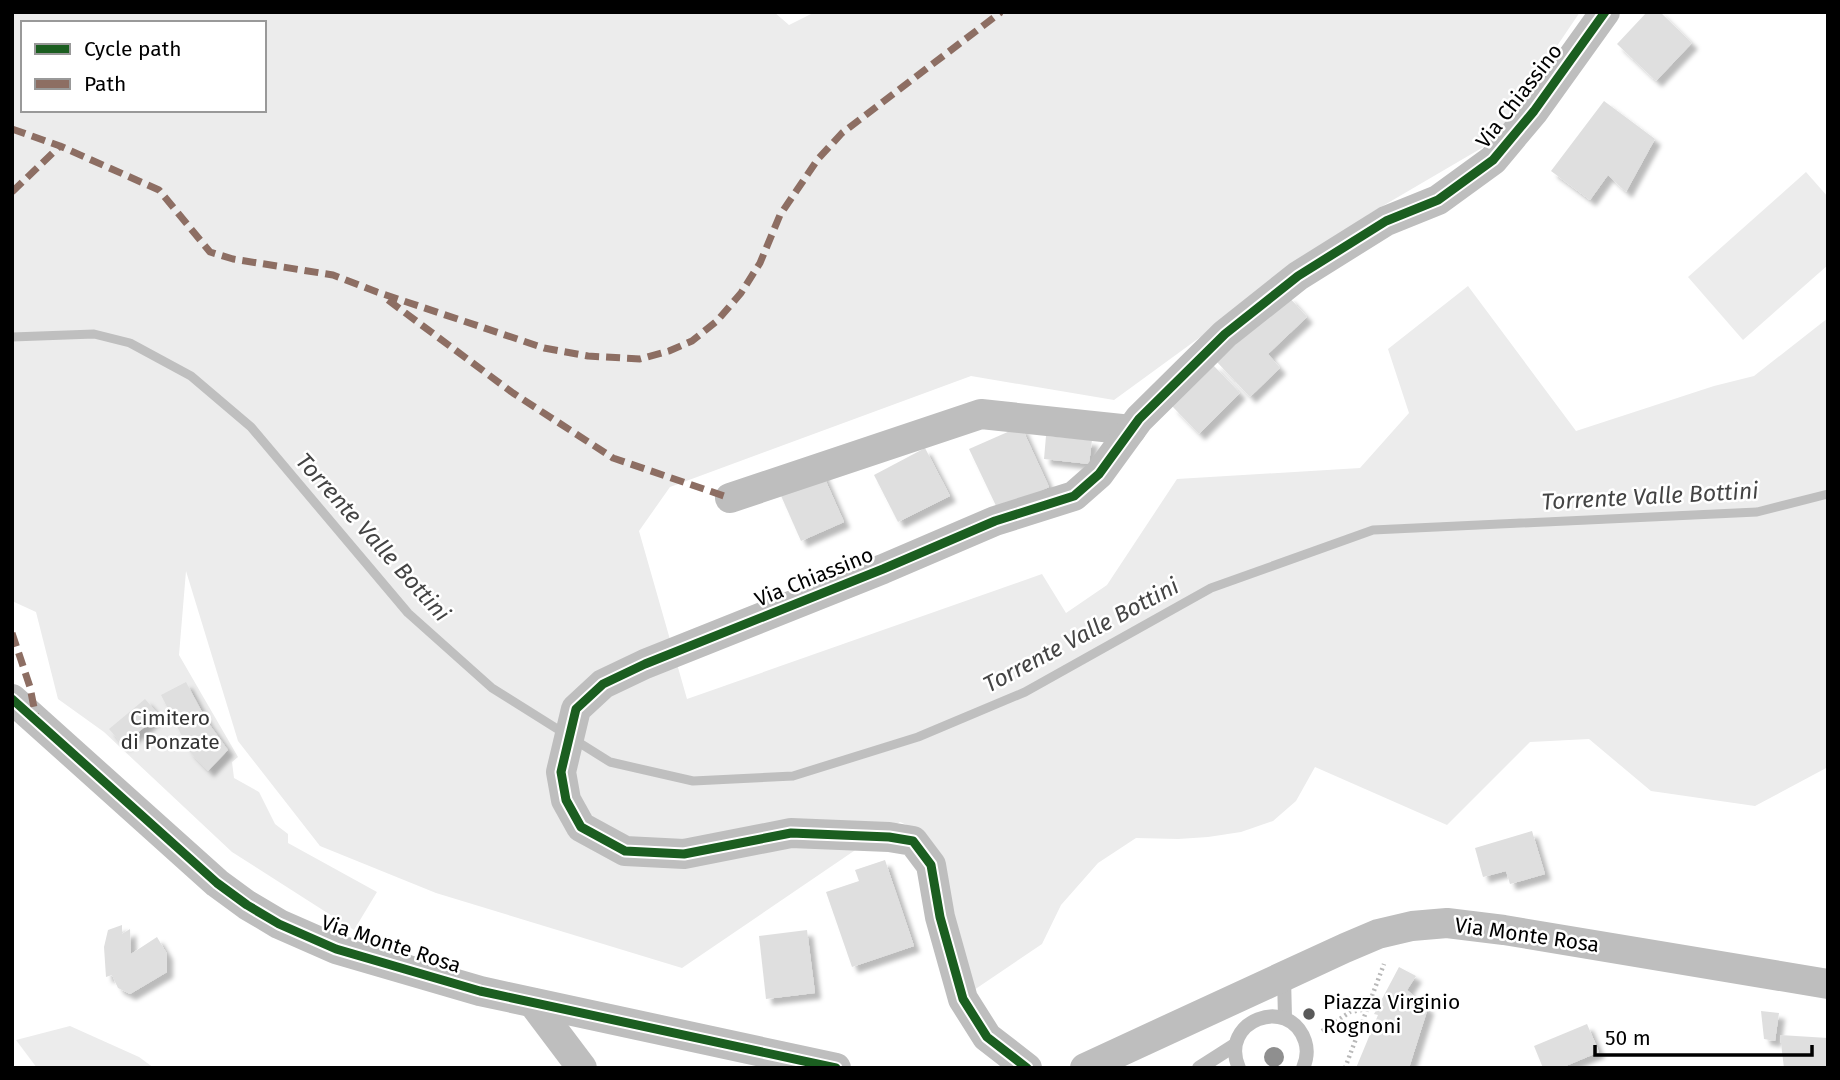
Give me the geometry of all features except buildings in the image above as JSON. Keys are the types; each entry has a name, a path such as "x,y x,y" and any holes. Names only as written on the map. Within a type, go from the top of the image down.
{"street":[{"name":"Via Chiassino","path":"1027,1068 986,1037 963,999 940,917 931,865 913,841 889,837 790,833 684,854 625,851 581,827 566,800 561,772 576,709 603,684 645,664 995,521 1074,496 1099,474 1139,419 1225,334 1298,276 1386,220 1438,200 1493,160 1534,111 1605,12"},
{"path":"730,498 981,414 1131,430"},
{"name":"Via Monte Rosa","path":"12,699 217,883 279,924 336,949 480,991 836,1068"},
{"name":"Via Monte Rosa","path":"1084,1068 1367,939 1412,926 1447,923 1504,930 1828,984"},
{"path":"533,1003 582,1068"}],"lane":[{"path":"1284,977 1285,1018"},
{"path":"1199,1068 1235,1045 1243,1029 1251,1022 1270,1016 1285,1018 1297,1027 1305,1039 1307,1054 1303,1068"},
{"path":"1235,1045 1239,1068"}],"path":[{"path":"1345,1068 1396,930"},
{"path":"1305,1039 1350,1012 1368,1009"}],"green space":[{"name":"Cimitero di Ponzate","path":"12,12 774,12 789,25 815,12 1580,12 1492,142 1369,214 1114,400 971,376 670,487 639,531 687,699 1042,574 1066,613 1107,585 1177,479 1360,468 1409,413 1388,349 1468,286 1576,431 1714,386 1754,376 1828,318 1828,767 1755,806 1651,791 1589,739 1530,742 1447,825 1315,767 1296,801 1273,821 1241,832 1208,837 1136,838 1098,863 1061,905 1042,944 974,990 921,831 900,822 682,968 436,893 320,846 238,741 186,571 179,655 238,757 232,762 234,778 259,792 275,824 288,834 288,843 377,892 354,930 232,852 104,732 58,699 36,612 12,601"},
{"path":"1806,172 1828,197 1828,265 1743,340 1688,277"},
{"path":"70,1026 139,1057 154,1068 37,1068 16,1040"}],"waterway":[{"name":"Torrente Valle Bottini","path":"12,337 94,334 130,343 191,376 251,427 408,613 492,688 610,762 693,781 793,776 918,737 1025,692 1211,588 1373,530 1757,512 1828,494"}],"marked path":[{"path":"12,129 60,146 159,190 210,252 233,259 333,275 544,348 588,356 640,359 692,341 717,321 741,293 760,263 780,215 818,159 842,133 1001,12"},
{"path":"12,192 60,146"},
{"path":"388,300 513,393 613,458 730,498"},
{"path":"12,633 30,687 36,718"}],"cycle path":[{"path":"1027,1068 987,1037 963,999 940,917 931,865 913,841 889,837 791,833 684,854 625,851 581,827 566,800 561,772 576,709 603,684 645,664 995,521 1074,496 1099,474 1139,419 1225,334 1298,276 1386,221 1438,200 1493,160 1534,111 1605,12"},
{"path":"12,699 217,883 279,924 336,949 480,991 836,1068"}],"place":[{"name":"Piazza Virginio Rognoni","path":"1309,1014"}]}
